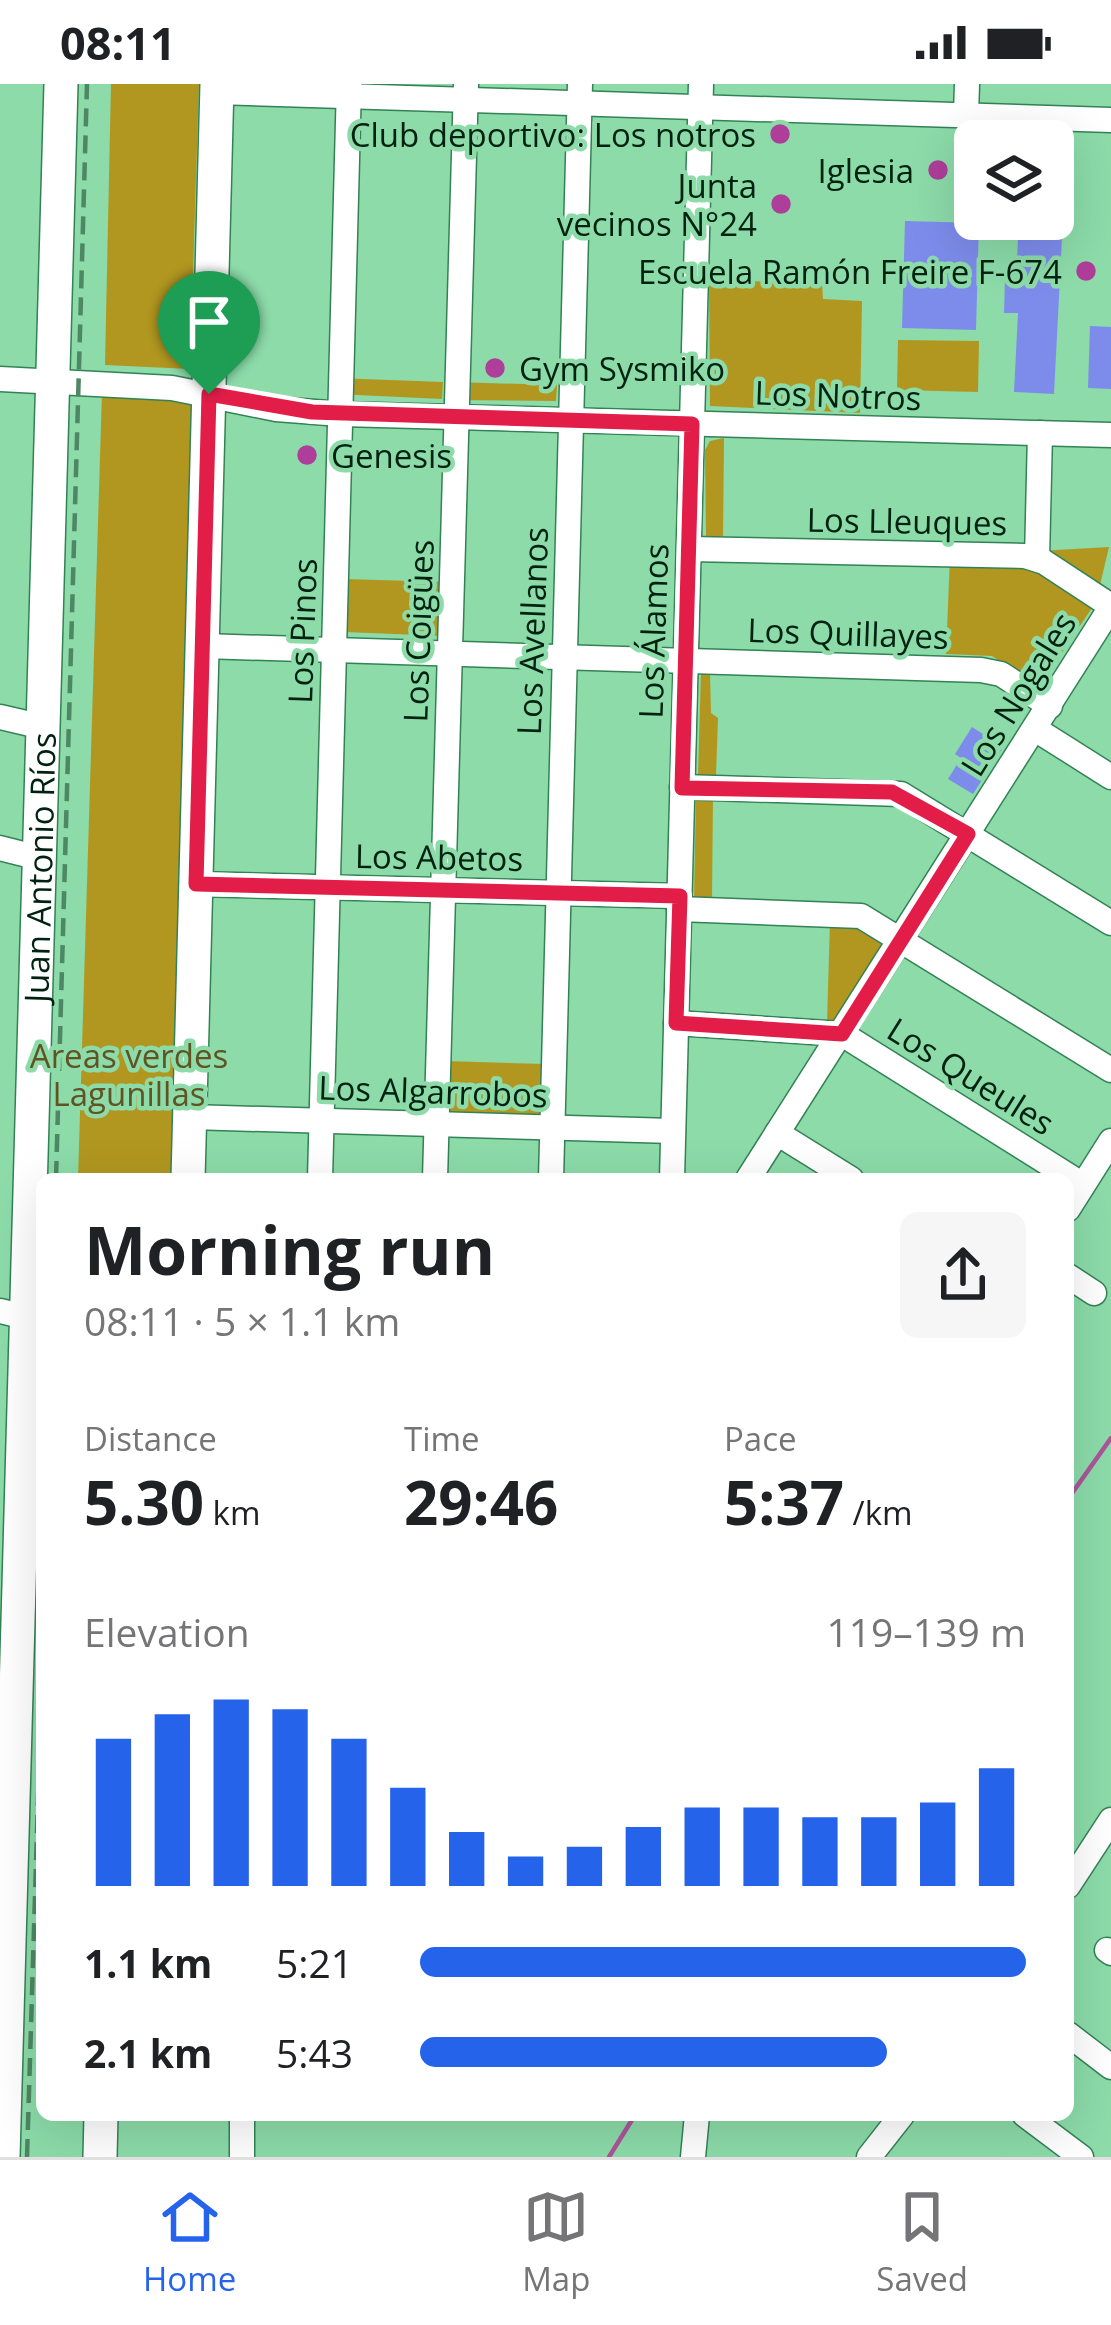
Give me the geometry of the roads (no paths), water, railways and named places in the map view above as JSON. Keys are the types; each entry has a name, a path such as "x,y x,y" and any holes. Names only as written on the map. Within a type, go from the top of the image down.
{"main road":[{"name":"Juan Antonio Ríos","path":"3,2157 13,1314 39,859 61,84"},
{"path":"188,1173 217,88"},
{"path":"100,2157 101,2121"}],"street":[{"path":"966,116 967,84"},
{"path":"217,88 701,95 966,116 1111,120"},
{"name":"Los Pinos","path":"320,1173 349,90"},
{"name":"Los Coigües","path":"436,1173 466,92"},
{"name":"Los Avellanos","path":"551,1173 580,94"},
{"name":"Los Álamos","path":"672,1173 701,95"},
{"name":"Los Notros","path":"0,379 134,385 209,394 276,409 340,414 1111,435"},
{"path":"1037,559 1040,433"},
{"name":"Los Lleuques","path":"688,549 1037,559 1111,606"},
{"name":"Los Nogales","path":"752,1173 1049,706 1104,637 1111,606"},
{"name":"Los Quillayes","path":"203,646 987,670 1049,706"},
{"path":"0,717 43,727"},
{"path":"1035,729 1111,777"},
{"path":"682,788 892,792 1111,923"},
{"path":"0,848 39,859"},
{"name":"Los Abetos","path":"196,884 558,893 850,913 902,939 1111,1070"},
{"name":"Los Queules","path":"676,1023 842,1034 1064,1173"},
{"name":"Los Algarrobos","path":"190,1117 673,1131"},
{"path":"778,1133 841,1173"},
{"path":"1074,1199 1111,1141"},
{"name":"Los Queules","path":"1074,1179 1083,1185"},
{"path":"1074,1280 1094,1293"},
{"path":"1074,1877 1111,1820"},
{"path":"1074,2039 1111,2067"},
{"path":"242,2121 242,2157"},
{"path":"693,2157 696,2121"},
{"path":"869,2157 897,2121"},
{"path":"1033,2121 1081,2157"}],"waterway":[{"path":"1074,1490 1111,1438"},
{"path":"609,2157 631,2121"}],"railway":[{"path":"56,1173 87,84"},
{"path":"27,2157 36,1864"}],"place":[{"name":"Club deportivo: Los notros","path":"780,134"},
{"name":"Iglesia","path":"938,170"},
{"name":"Junta vecinos N°24","path":"781,204"},
{"name":"Escuela Ramón Freire F-674","path":"1086,271"},
{"name":"Gym Sysmiko","path":"495,368"},
{"name":"Genesis","path":"307,455"}],"park label":[{"name":"Areas verdes Lagunillas","path":"129,1074"}]}
